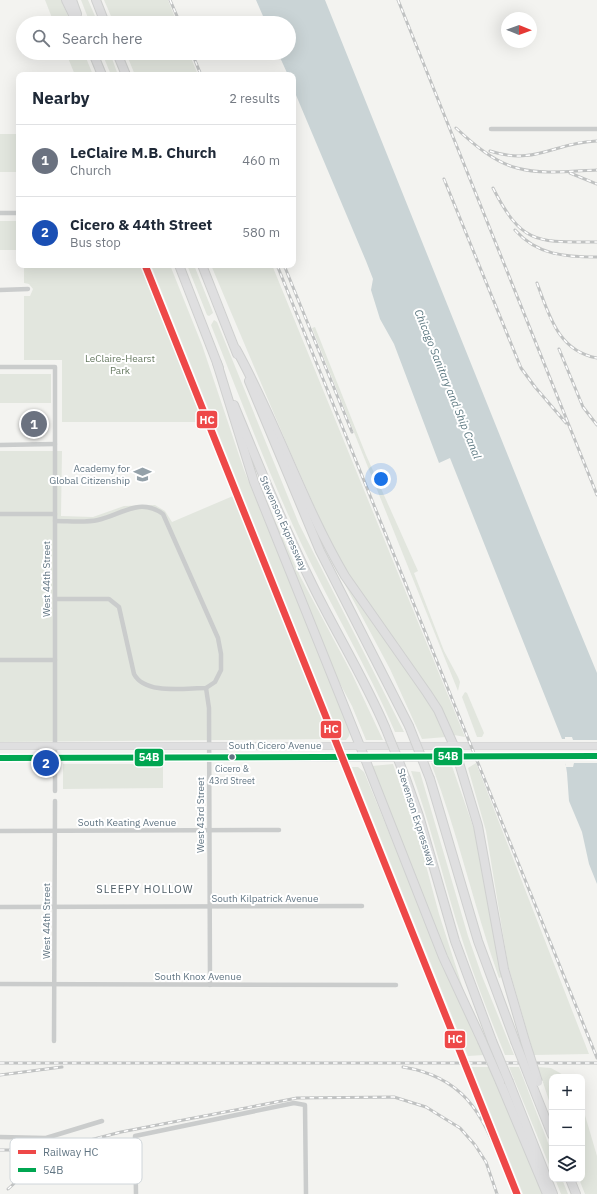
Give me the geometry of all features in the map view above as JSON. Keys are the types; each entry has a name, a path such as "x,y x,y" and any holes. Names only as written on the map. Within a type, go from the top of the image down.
{"highway":[{"path":"66,0 74,16"},
{"path":"72,0 78,16"},
{"path":"96,0 102,16"},
{"path":"96,60 101,72"},
{"path":"120,60 125,72"},
{"path":"179,268 217,364 254,482 443,957 500,1082 546,1194"},
{"path":"203,268 284,469 320,551 410,726 430,779 478,941 516,1041 535,1082"},
{"path":"236,349 258,389 308,506 334,558 353,588 438,710 454,746 478,826 504,969 525,1041 535,1082 538,1102 549,1128"},
{"name":"Stevenson Expressway","path":"217,364 289,535 329,618 370,694 385,726 419,816 455,941 492,1041 553,1194"},
{"path":"571,1182 576,1194"}],"main road":[{"name":"South Cicero Avenue","path":"0,746 597,746"},
{"name":"South Cicero Avenue","path":"0,758 209,756 457,758 597,756"}],"street":[{"path":"491,129 597,129"},
{"path":"0,213 16,213"},
{"path":"0,290 26,289"},
{"name":"West 44th Street","path":"0,367 55,367 55,791"},
{"path":"0,445 55,444"},
{"path":"55,521 93,521 104,519 128,508 141,507 158,511 166,518 220,646 221,670 215,682 206,688 156,688 144,685 138,681 134,674 121,614 119,607 114,602 109,599 55,599"},
{"path":"0,514 55,514"},
{"path":"0,660 55,660"},
{"name":"West 43rd Street","path":"206,688 209,708 208,831 210,985"},
{"name":"West 44th Street","path":"54,1041 55,801"},
{"name":"South Keating Avenue","path":"0,831 279,830"},
{"name":"South Kilpatrick Avenue","path":"0,907 362,906"},
{"name":"South Knox Avenue","path":"0,984 396,985"},
{"path":"135,1138 135,1136 294,1104 305,1105 306,1194"},
{"path":"0,1138 46,1138 102,1121"},
{"path":"136,1184 136,1194"}],"green space":[{"path":"45,0 61,0 68,16 51,16"},
{"path":"81,0 88,0 95,16 87,16"},
{"path":"104,0 168,0 174,16 111,16"},
{"path":"69,60 87,60 92,72 74,72"},
{"path":"105,60 113,60 117,72 110,72"},
{"path":"129,60 192,60 197,72 134,72"},
{"path":"0,134 16,134 16,172 0,172"},
{"path":"0,221 16,221 16,250 0,250"},
{"name":"LeClaire-Hearst Park","path":"24,268 144,268 205,422 62,422 62,360 24,360 24,296 30,296 33,289 29,284 24,283"},
{"path":"152,268 171,268 202,345 244,470 350,731 346,740 341,740"},
{"path":"188,268 195,268 213,313 209,316 207,315"},
{"path":"212,268 273,268 465,737 454,735 433,694 349,576 334,551"},
{"path":"214,320 217,322 299,524 404,732 395,732 373,684 301,543 266,462 211,325"},
{"path":"315,327 366,455 418,571 414,573 444,651 460,682 458,691 312,328"},
{"path":"0,374 51,374 51,403 0,403"},
{"path":"0,451 62,451 61,516 93,517 124,506 155,505 165,511 172,522 233,496 332,739 0,742"},
{"path":"264,496 300,576 352,674 383,740 366,740 352,706 336,676"},
{"path":"342,579 421,691 436,714 446,737 422,739 390,669"},
{"path":"465,692 467,693 484,733 482,737 477,737 462,697"},
{"path":"431,763 450,763 452,766 476,835 502,977 499,978 450,816"},
{"path":"476,763 589,1054 534,1055 508,965 486,831 468,768"},
{"path":"63,764 163,764 163,788 63,789"},
{"path":"393,764 420,843 439,914 465,995 442,944 372,766"},
{"path":"352,767 358,767 364,772 436,947 484,1055 468,1056"},
{"path":"411,771 420,772 468,936 482,976 514,1055 505,1055 479,988 456,920 429,826"},
{"path":"472,1067 489,1067 543,1194 523,1194"},
{"path":"509,1067 519,1067 549,1145 549,1165"},
{"path":"538,1067 551,1068 562,1074 549,1074 549,1101"},
{"path":"585,1115 597,1156 597,1194 585,1194 580,1182 585,1182"},
{"path":"556,1182 563,1182 568,1194 561,1194"}],"water":[{"name":"Chicago Sanitary and Ship Canal","path":"256,0 325,0 539,533 597,673 597,884 589,864 582,832 569,801 562,739 450,458 439,463 394,344 380,319 371,290 373,279 296,95 296,72 287,72 281,60 296,60 296,16 263,16"}],"pier":[{"path":"565,737 572,737 573,740 597,740 597,763 574,763 573,767 566,767 566,764 563,763 562,758 562,739 565,739"}],"railway":[{"path":"170,0 177,16"},
{"path":"398,0 597,495"},
{"path":"195,60 200,72"},
{"path":"456,128 492,157 517,168 547,172 597,170"},
{"path":"490,151 506,155 533,155 582,142 597,141"},
{"path":"570,173 597,184"},
{"path":"444,179 521,368 566,423"},
{"path":"493,188 503,207 513,220 523,230 533,236 545,240 560,242 597,242"},
{"path":"515,230 533,245 542,250 563,255 597,257"},
{"path":"278,268 597,1058"},
{"path":"285,268 352,432"},
{"path":"537,283 551,319 564,340 573,348 584,354 597,358"},
{"path":"559,349 583,407 597,425"},
{"path":"0,1063 597,1063"},
{"path":"0,1075 62,1067"},
{"path":"403,1067 429,1074 449,1084 465,1097 478,1113 488,1131 516,1194"},
{"path":"98,1138 121,1132 297,1098 394,1097 426,1107 460,1128 475,1145 486,1162 497,1194"},
{"path":"0,1150 10,1150"},
{"path":"8,1189 14,1184"}],"rail line":[{"name":"HC","path":"146,268 517,1194"}],"transit line":[{"name":"54B","path":"0,758 597,756"}],"place":[{"name":"LeClaire M.B. Church","path":"34,424"},
{"name":"Academy for Global Citizenship","path":"143,474"},
{"name":"Cicero & 43rd Street","path":"232,757"},
{"name":"Cicero & 44th Street","path":"46,763"}],"district":[{"name":"SLEEPY HOLLOW","path":"145,889"}]}
